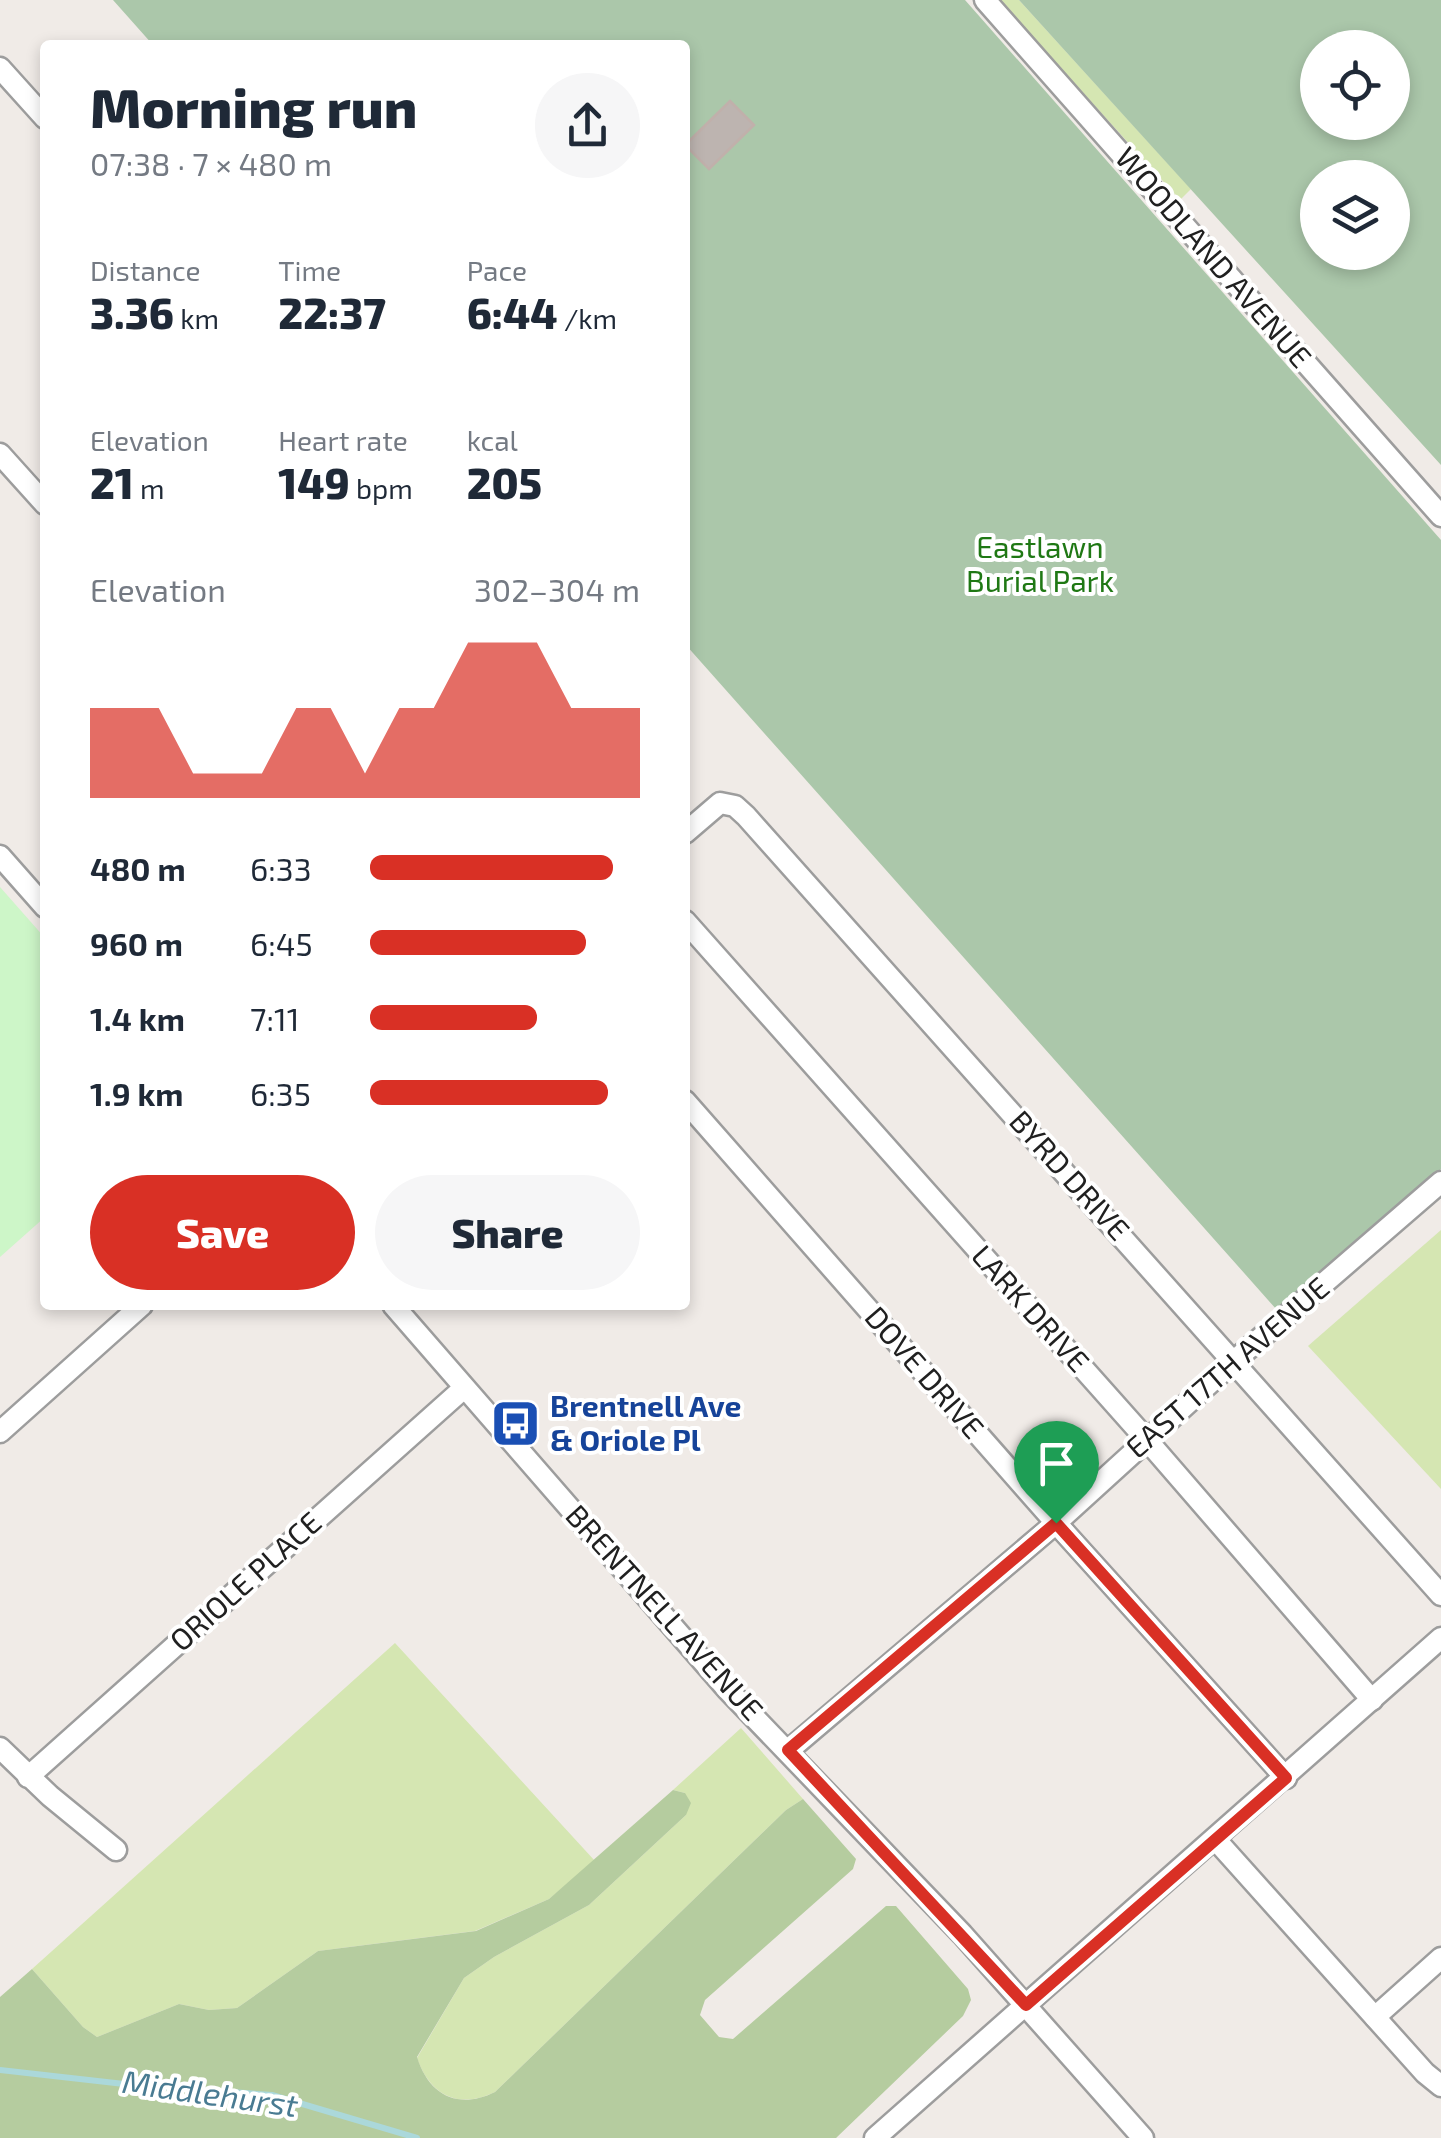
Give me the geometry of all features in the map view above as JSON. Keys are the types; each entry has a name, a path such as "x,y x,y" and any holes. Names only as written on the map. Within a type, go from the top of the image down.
{"street":[{"name":"WOODLAND AVENUE","path":"984,0 1441,516"},
{"path":"0,68 40,112"},
{"path":"0,454 40,498"},
{"name":"BYRD DRIVE","path":"690,829 720,803 735,806 746,816 1441,1595"},
{"path":"0,856 40,901"},
{"name":"LARK DRIVE","path":"690,927 1146,1439 1372,1700"},
{"name":"DOVE DRIVE","path":"690,1108 1286,1778"},
{"name":"EAST 17TH AVENUE","path":"788,1750 1056,1523 1234,1361 1441,1182"},
{"path":"0,1432 136,1310"},
{"name":"BRENTNELL AVENUE","path":"396,1310 728,1689 1026,2005 1142,2138"},
{"name":"ORIOLE PLACE","path":"28,1777 464,1388"},
{"path":"875,2138 1441,1638"},
{"path":"0,1748 28,1777 116,1850"},
{"path":"1216,1840 1425,2073 1441,2086"},
{"path":"1376,2017 1441,1958"}],"green space":[{"name":"Eastlawn Burial Park","path":"113,0 965,0 1441,540 1441,1169 1277,1310 690,650 690,40 149,40"},
{"path":"999,0 1019,0 1191,189 1180,200"},
{"path":"1019,0 1441,0 1441,465"},
{"path":"0,887 40,932 40,1221 0,1257"},
{"path":"1441,1230 1441,1489 1308,1346"},
{"path":"395,1643 595,1861 549,1899 475,1931 318,1951 237,2008 209,2010 179,2004 97,2037 83,2027 32,1969"},
{"path":"741,1728 803,1799 786,1810 495,2092 457,2099 438,2090 417,2058 464,1978 494,1957 589,1905 686,1815 685,1793 673,1790"},
{"path":"673,1790 685,1793 691,1803 686,1815 589,1905 494,1957 464,1978 417,2057 422,2070 437,2090 447,2096 469,2100 495,2092 786,1810 803,1799 856,1859 853,1869 705,2000 700,2015 719,2037 733,2039 886,1906 896,1906 968,1989 971,2000 963,2016 836,2138 0,2138 0,1997 32,1969 83,2027 97,2037 179,2004 209,2010 237,2008 318,1951 476,1931 549,1899"}],"building":[{"path":"730,101 754,125 709,169 690,150 690,140"}],"waterway":[{"name":"Middlehurst","path":"0,2070 272,2095 417,2138"}],"place":[{"name":"Brentnell Ave & Oriole Pl","path":"515,1424"}],"route":[{"path":"1056,1523 1286,1778 1026,2005 788,1750 1056,1523"}]}
